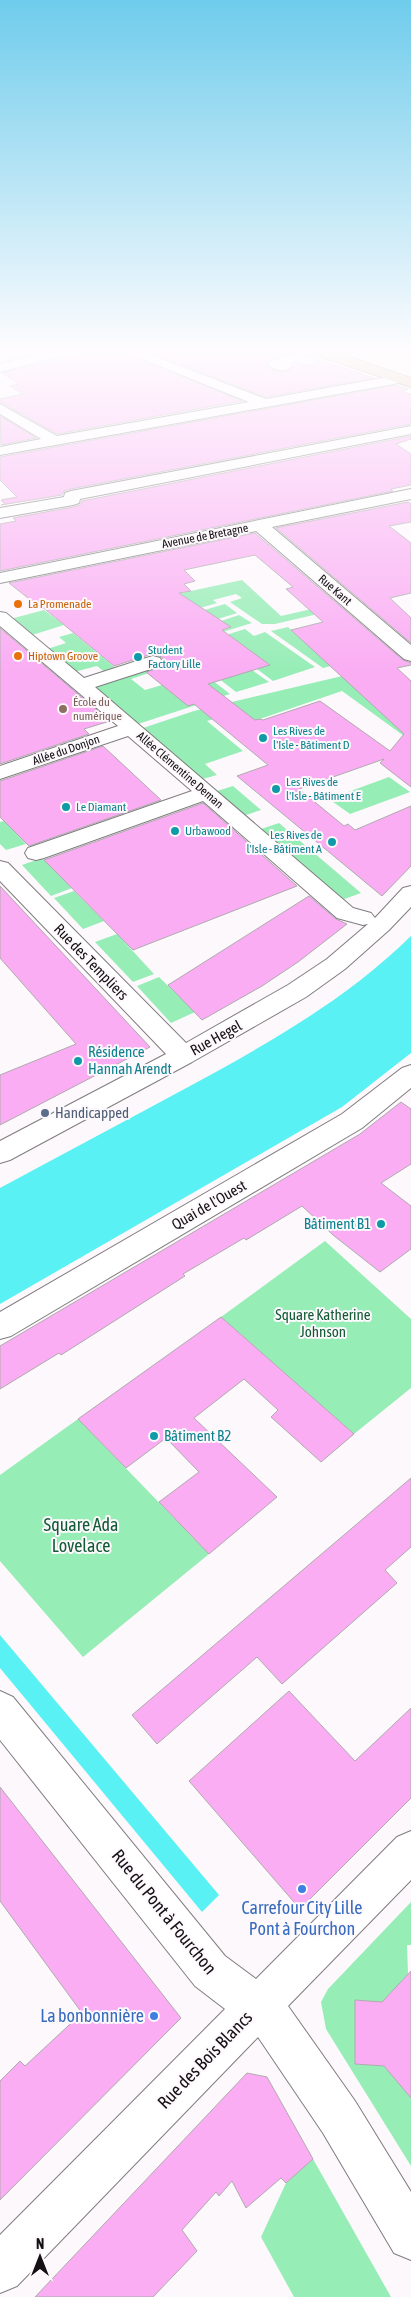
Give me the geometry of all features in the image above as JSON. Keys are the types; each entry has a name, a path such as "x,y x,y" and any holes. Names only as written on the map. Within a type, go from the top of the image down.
{"street":[{"path":"0,513 73,500 71,496 266,458"},
{"name":"Avenue de Bretagne","path":"0,578 411,494"},
{"name":"Rue Kant","path":"259,525 411,655"},
{"name":"Allée Clémentine Deman","path":"0,617 81,684 345,913 363,918"},
{"path":"81,684 153,662"},
{"name":"Allée du Donjon","path":"0,772 132,728"},
{"path":"36,853 206,793"},
{"name":"Rue des Templiers","path":"0,868 183,1056"},
{"path":"0,901 25,892"},
{"name":"Rue Hegel","path":"0,1153 252,1018 325,973 382,925 411,893"},
{"name":"Quai de l'Ouest","path":"0,1327 352,1121 411,1074"},
{"name":"Rue du Pont à Fourchon","path":"0,1710 210,1971 257,2006 272,2020 309,2072 411,2236"},
{"name":"Rue des Bois Blancs","path":"0,2269 411,1851"}],"green space":[{"path":"242,580 281,616 316,608 322,613 275,624 262,624 230,602 242,598 236,594 213,600 217,603 129,629 149,600"},
{"path":"225,604 237,613 218,619 136,630"},
{"path":"44,610 64,625 29,636 10,619"},
{"path":"239,615 252,623 171,648 169,646 230,628 221,621"},
{"path":"288,627 331,666 323,668 271,631"},
{"path":"245,629 254,636 265,632 315,667 273,681 257,669 269,664 230,636 175,651"},
{"path":"73,633 119,671 107,674 97,666 74,672 47,649 66,643 59,637"},
{"path":"157,665 161,669 131,679 145,690 162,685 188,706 221,694 196,675 203,673 230,694 135,725 90,687"},
{"path":"252,670 269,682 236,692 209,671"},
{"path":"355,673 411,741 342,691 248,723 232,714 207,721 243,751 205,764 217,775 199,780 140,729 194,711"},
{"path":"389,777 410,792 350,814 329,799"},
{"path":"233,786 261,810 243,816 214,792"},
{"path":"4,821 26,844 6,850 0,844 0,822"},
{"path":"279,823 361,893 339,901 258,830"},
{"path":"42,858 72,888 51,896 22,865"},
{"path":"74,891 104,921 83,929 54,898"},
{"path":"117,934 154,974 133,982 95,942"},
{"path":"159,977 195,1012 171,1023 137,986"},
{"name":"Square Katherine Johnson","path":"325,1241 411,1319 411,1388 354,1434 221,1317"},
{"name":"Square Ada Lovelace","path":"78,1419 209,1554 83,1657 0,1561 0,1475"},
{"path":"411,1902 411,1945 407,1945 408,1974 382,2002 355,2000 355,2064 384,2066 411,2098 411,2166 326,2029 321,2002 328,1989"},
{"path":"313,2159 391,2297 294,2297 261,2237 286,2183"}],"water":[{"path":"411,936 411,1053 342,1107 0,1304 0,1188 190,1086 306,1019 361,980"},
{"path":"0,1635 219,1895 202,1912 0,1668"}],"building":[{"path":"0,458 232,458 71,489 64,491 62,495 1,505 5,504 1,500 17,497 0,480"},
{"path":"299,458 411,458 411,485 391,489 393,491 0,571 0,524 16,521 13,518 73,507 80,505 82,501"},
{"path":"408,502 411,504 411,522 389,526 411,543 411,593 390,598 411,618 411,643 276,528"},
{"path":"255,533 403,660 411,663 411,665 397,668 411,681 411,787 380,763 384,759 299,789 344,826 348,824 355,830 411,806 411,866 382,896 237,776 268,765 194,704 188,706 146,672 162,667 164,663 162,657 152,654 114,666 40,605 38,606 9,583","holes":["255,555 293,587 286,589 323,622 291,630 404,734 390,751 320,701 263,720 255,720 208,684 270,665 222,630 231,627 179,593 191,591 184,584 195,581 184,570"]},
{"path":"0,628 110,721 84,729 89,734 0,764"},
{"name":"Le Diamant","path":"103,746 161,800 29,846 0,817 0,781"},
{"path":"203,803 297,886 133,950 44,860"},
{"name":"Résidence Hannah Arendt","path":"0,886 150,1047 0,1125 0,1075 76,1044 0,958"},
{"path":"309,896 336,919 347,924 298,962 262,986 202,1020 168,985"},
{"path":"401,1102 411,1109 411,1164 381,1183 411,1206 411,1249 380,1272 333,1235 302,1206 246,1240 244,1238 183,1274 185,1276 61,1355 59,1353 0,1389 0,1346 360,1134"},
{"name":"Bâtiment B2","path":"221,1317 354,1434 321,1462 271,1417 278,1410 244,1379 194,1418 277,1497 209,1554 159,1502 199,1472 166,1438 126,1468 78,1419"},
{"path":"411,1478 411,1547 385,1570 397,1583 282,1684 257,1657 157,1744 132,1715"},
{"path":"289,1691 355,1761 411,1708 411,1798 300,1909 189,1781"},
{"path":"0,1787 181,2018 0,2200 0,2081 20,2061 25,2066 82,2013 0,1901"},
{"path":"411,1971 411,2098 384,2066 355,2064 355,2000 382,2002"},
{"path":"247,2073 267,2077 313,2159 286,2183 281,2178 246,2208 232,2181 219,2196 216,2192 182,2230 197,2251 153,2297 35,2297"}],"place":[{"name":"La Promenade","path":"18,604"},
{"name":"Hiptown Groove","path":"18,656"},
{"name":"Student Factory Lille","path":"138,657"},
{"name":"École du numérique","path":"63,709"},
{"name":"Les Rives de l'Isle - Bâtiment D","path":"263,738"},
{"name":"Les Rives de l'Isle - Bâtiment E","path":"276,789"},
{"name":"Le Diamant","path":"66,807"},
{"name":"Urbawood","path":"175,831"},
{"name":"Les Rives de l'Isle - Bâtiment A","path":"332,842"},
{"name":"Résidence Hannah Arendt","path":"78,1061"},
{"name":"Handicapped","path":"45,1113"},
{"name":"Bâtiment B1","path":"381,1224"},
{"name":"Bâtiment B2","path":"154,1436"},
{"name":"Carrefour City Lille Pont à Fourchon","path":"302,1889"},
{"name":"La bonbonnière","path":"154,2016"}]}
